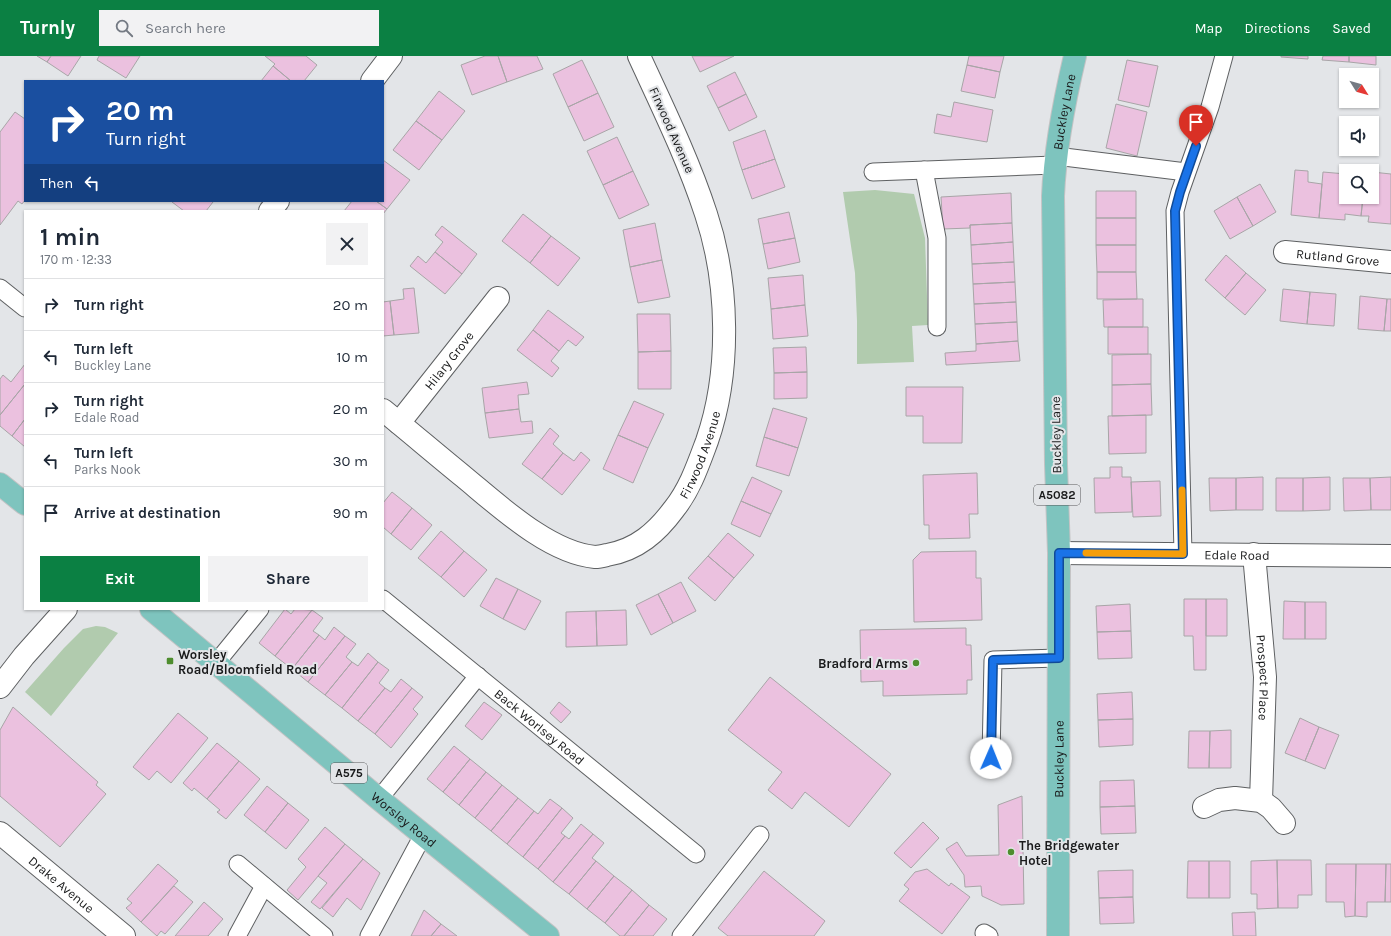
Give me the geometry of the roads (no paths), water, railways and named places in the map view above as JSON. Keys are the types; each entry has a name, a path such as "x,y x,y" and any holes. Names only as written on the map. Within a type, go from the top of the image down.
{"main road":[{"name":"Buckley Lane","path":"1058,936 1059,553 1053,203 1055,161 1068,85 1075,56"},
{"path":"0,484 24,503"},
{"name":"Worsley Road","path":"152,610 379,799 548,936"}],"street":[{"path":"373,80 391,56"},
{"name":"Firwood Avenue","path":"391,417 528,527 554,543 573,552 596,557 618,553 640,544 663,525 682,500 697,467 711,428 720,390 723,350 723,307 718,261 707,215 683,150 639,56"},
{"path":"271,210 277,202"},
{"name":"Rutland Grove","path":"1285,252 1391,262"},
{"name":"Hilary Grove","path":"391,417 498,298"},
{"name":"Edale Road","path":"1059,553 1391,556"},
{"name":"Prospect Place","path":"1254,554 1265,677 1261,801"},
{"path":"0,687 24,656 65,610"},
{"path":"1204,807 1219,800 1225,799 1236,798 1261,801 1271,808 1284,823"},
{"name":"Drake Avenue","path":"0,833 124,936"}],"lane":[{"path":"1183,554 1175,211 1186,172 1210,107 1224,56"},
{"path":"873,172 1055,161 1186,172"},
{"path":"924,170 937,238 937,327"},
{"path":"0,288 24,307"},
{"name":"Back Worlsey Road","path":"384,599 696,854"},
{"path":"216,663 259,610"},
{"path":"991,758 993,660 1059,658"},
{"path":"379,799 478,676"},
{"path":"369,936 424,835"},
{"path":"681,936 760,835"},
{"path":"238,864 324,936"},
{"path":"237,936 264,886"}],"place":[{"name":"Worsley Road/Bloomfield Road","path":"170,661"},
{"name":"Bradford Arms","path":"916,663"},
{"name":"The Bridgewater Hotel","path":"1011,852"}]}
